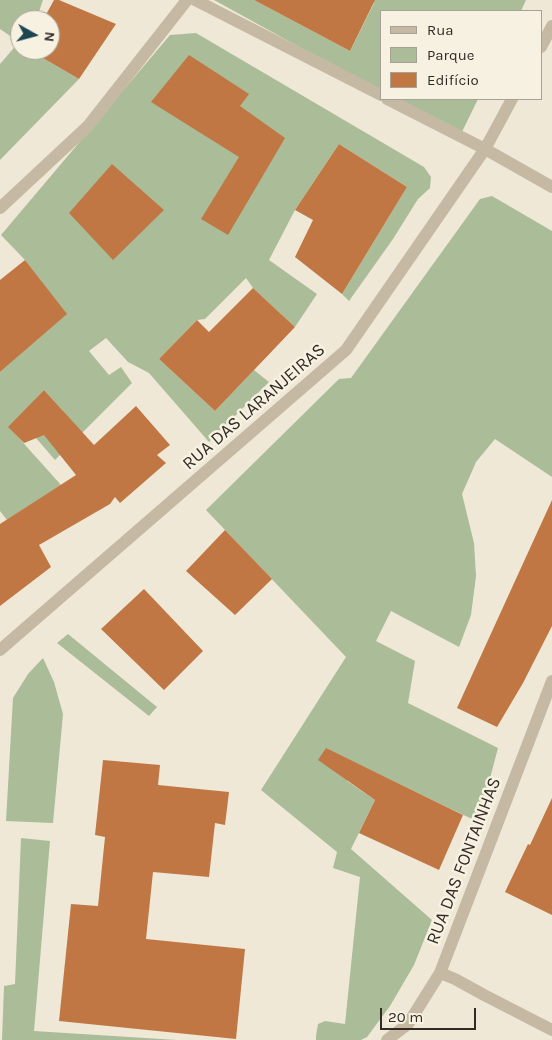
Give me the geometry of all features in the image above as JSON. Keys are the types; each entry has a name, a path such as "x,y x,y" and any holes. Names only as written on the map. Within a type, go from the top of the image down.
{"street":[{"path":"0,208 88,126 186,0"},
{"path":"194,0 380,94"},
{"path":"542,45 552,26"},
{"path":"390,100 485,148 552,187"},
{"name":"RUA DAS LARANJEIRAS","path":"0,650 346,350 485,148 511,100"},
{"name":"RUA DAS FONTAINHAS","path":"387,1040 408,1024 440,973 552,681"},
{"path":"440,973 552,1030"}],"green space":[{"path":"0,0 43,0 40,10 10,10 10,36 0,29"},
{"path":"214,0 254,0 350,51 374,3 370,0 526,0 521,10 380,10 380,91"},
{"path":"196,33 424,167 431,177 430,188 418,199 393,239 349,301 342,294 407,187 339,144 295,210 269,260 317,294 295,327 253,288 246,278 205,319 197,320 159,359 215,411 254,370 269,382 209,442 149,373 128,362 106,338 89,351 109,375 121,367 132,383 55,460 36,438 63,411 44,390 9,427 61,485 7,520 0,511 0,372 66,314 25,260 1,235 170,35"},
{"path":"10,52 10,60 46,60 79,79 0,160 0,64"},
{"path":"394,100 478,100 460,136"},
{"path":"492,196 552,231 552,477 495,439 476,462 462,494 474,543 476,576 471,615 459,647 391,611 376,641 415,661 408,703 498,748 489,782 474,820 354,762 347,781 375,800 351,849 432,920 414,965 390,1006 367,1037 361,1040 316,1040 318,1024 325,1021 345,1024 360,877 333,868 337,852 261,790 346,657 206,510 339,379 351,378 480,199"},
{"path":"68,634 157,707 149,716 57,643"},
{"path":"43,658 54,682 63,714 53,823 6,821 13,698 28,674"},
{"path":"21,838 50,841 34,1031 177,1040 2,1040 4,986 15,984"}],"building":[{"path":"54,0 59,0 116,24 79,79 46,60 60,60 60,10 48,10"},
{"path":"254,0 375,0 350,51"},
{"path":"189,55 249,94 240,106 285,138 228,235 201,219 239,157 151,102"},
{"path":"339,144 407,187 342,294 295,257 313,220 295,210"},
{"path":"112,164 164,210 113,260 69,213"},
{"path":"25,260 67,314 0,372 0,280"},
{"path":"253,288 295,327 215,411 159,359 197,320 209,332"},
{"path":"44,390 94,445 136,406 170,445 157,455 166,463 120,503 115,497 110,504 39,545 51,567 0,606 0,524 76,475 44,435 24,443 8,427"},
{"path":"552,500 552,626 523,683 497,727 457,708"},
{"path":"225,530 272,579 235,615 186,571"},
{"path":"144,589 203,651 164,690 101,629"},
{"path":"326,748 463,815 439,870 359,833 375,800 318,760"},
{"path":"103,760 160,765 158,785 229,792 225,825 215,823 209,877 153,872 146,939 245,949 236,1039 59,1021 71,904 98,906 105,837 95,835"},
{"path":"552,798 552,915 505,892"}]}
